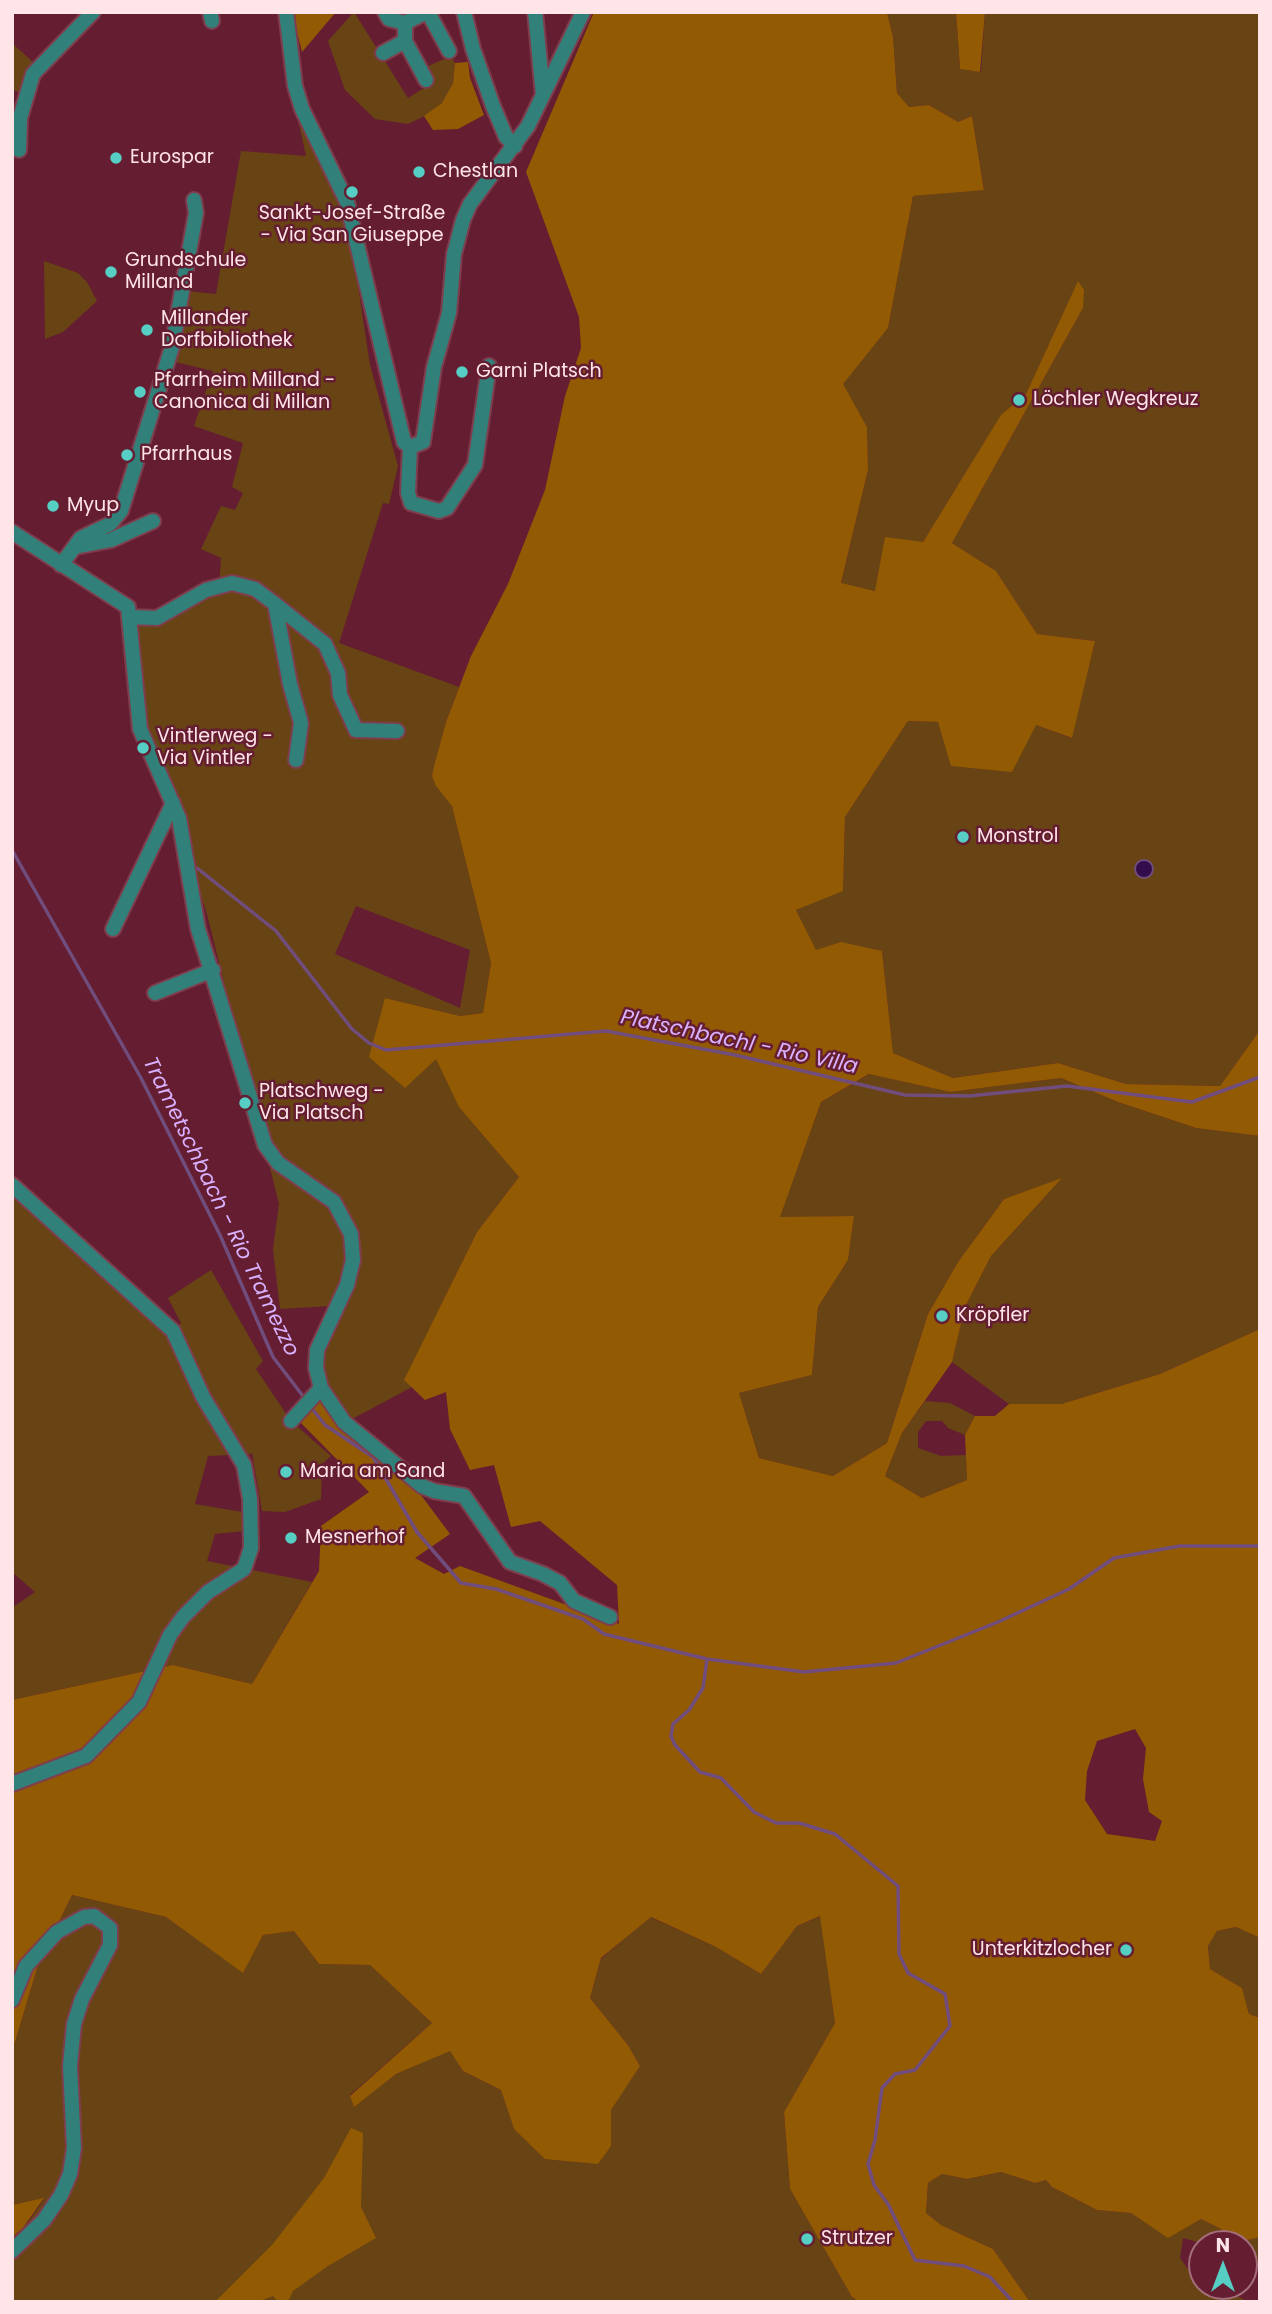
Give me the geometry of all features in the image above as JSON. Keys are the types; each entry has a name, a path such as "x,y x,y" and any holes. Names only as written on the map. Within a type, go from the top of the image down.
{"street":[{"path":"19,150 20,118 33,74 93,12"},
{"path":"286,12 295,86 302,109 347,202 404,442 410,447"},
{"path":"385,12 388,19 405,23 427,12 449,51"},
{"path":"464,12 473,49 493,106 506,137 515,146"},
{"path":"535,12 544,97"},
{"path":"410,447 423,442 433,367 449,313 454,254 463,220 470,204 515,146 544,97 583,12"},
{"path":"405,23 405,41 426,80"},
{"path":"383,53 405,41"},
{"path":"61,565 81,538 110,524 123,504 172,347 197,213 194,200"},
{"path":"410,447 408,494 411,503 439,510 447,508 475,465 489,366"},
{"path":"75,547 111,540 153,521"},
{"path":"12,532 128,607 140,729 179,818 195,916 265,1145 278,1163 334,1202 351,1234 353,1260 347,1285 322,1334 317,1350 318,1391 344,1422 422,1486 464,1496 510,1562 560,1583 574,1601 610,1617"},
{"path":"130,617 157,618 206,590 232,583 247,586 275,604 325,644 338,673 340,695 356,730 397,731"},
{"path":"275,604 290,684 301,723 296,760"},
{"path":"113,929 173,803"},
{"path":"155,993 213,970"},
{"path":"12,1185 173,1331 203,1397 244,1465 250,1499 251,1548 248,1563 240,1573 208,1592 183,1618 170,1636 139,1702 86,1755 12,1784"},
{"path":"294,1417 318,1391"},
{"path":"12,2000 17,1982 26,1966 57,1932 84,1917 94,1916 110,1928 110,1945 82,1999 74,2024 70,2066 74,2148 70,2174 61,2196 44,2220 12,2250"}],"shaded area":[{"path":"292,12 336,12 302,52"},
{"path":"354,12 408,98 434,82 426,67 451,56 455,63 453,83 443,102 431,113 408,124 375,119 345,90 328,41"},
{"path":"594,12 887,12 893,37 897,93 909,107 929,105 958,122 972,116 984,190 913,196 888,328 843,384 867,427 868,470 841,583 875,591 885,537 923,542 1001,415 1026,394 1078,281 1084,290 1083,308 952,543 996,571 1037,634 1095,641 1072,738 1036,725 1012,772 951,766 938,722 908,721 845,817 843,891 796,910 816,950 841,942 882,951 893,1053 953,1078 1058,1063 1126,1084 1220,1086 1260,1030 1260,1136 1196,1128 1118,1102 1061,1078 950,1092 869,1074 821,1102 780,1217 854,1216 848,1260 818,1307 812,1375 739,1393 759,1458 833,1476 887,1443 928,1314 958,1262 1004,1199 1062,1178 991,1256 965,1307 952,1362 902,1433 885,1476 922,1498 967,1480 965,1435 975,1416 995,1416 1009,1404 1061,1404 1160,1374 1260,1329 1260,1938 1236,1927 1217,1931 1208,1946 1210,1969 1242,1988 1249,2014 1260,2018 1260,2237 1258,2230 1222,2230 1201,2219 1168,2238 1131,2213 1097,2210 1052,2187 1046,2180 1035,2183 1001,2172 967,2179 942,2174 928,2183 926,2213 941,2225 993,2249 1030,2302 860,2302 852,2297 790,2189 784,2112 835,2023 820,1916 797,1926 761,1974 716,1947 651,1917 601,1958 590,1998 628,2045 640,2066 611,2110 611,2146 598,2164 545,2159 514,2129 501,2090 463,2071 450,2051 396,2074 354,2107 350,2096 432,2023 370,1965 319,1964 294,1931 263,1935 243,1973 166,1917 72,1895 38,1965 12,2052 12,1700 173,1665 252,1684 319,1571 321,1526 369,1492 299,1421 321,1397 418,1491 450,1534 415,1558 444,1574 460,1566 619,1624 617,1585 540,1521 511,1527 494,1465 470,1470 450,1429 446,1392 425,1400 404,1380 477,1232 519,1177 459,1107 436,1059 405,1088 369,1057 385,998 460,1016 483,1013 491,963 452,806 436,786 432,776 446,722 471,656 508,584 545,490 565,396 581,348 579,317 526,172","holes":["1135,1729 1146,1748 1143,1779 1149,1812 1162,1821 1155,1841 1107,1834 1085,1800 1087,1771 1097,1741"]},
{"path":"887,12 956,12 960,69 981,72 985,12 1260,12 1260,1030 1220,1086 1126,1084 1058,1063 953,1078 893,1053 882,951 816,951 796,910 843,890 845,817 908,721 1036,725 1071,738 1095,641 1037,634 996,571 952,543 1083,308 1078,282 1026,394 1001,416 923,542 876,591 841,584 868,470 867,427 842,384 888,328 913,196 984,189 972,116 958,122 929,105 909,107 897,93 893,37"},
{"path":"956,12 985,12 980,72 960,69"},
{"path":"12,43 36,65 22,93 12,90"},
{"path":"468,62 470,78 484,115 458,129 433,130 424,116 442,103 453,83 455,63"},
{"path":"292,92 349,226 370,365 398,466 389,504 383,503 339,643 459,687 446,722 432,776 452,805 491,963 483,1013 460,1016 385,998 436,1059 460,1107 519,1177 477,1232 405,1380 412,1387 354,1418 345,1417 324,1386 321,1356 330,1306 280,1309 273,1249 279,1204 207,914 143,723 136,625 147,624 219,589 221,558 201,549 221,506 235,510 243,493 232,487 243,443 194,426 213,371 171,361 186,291 216,294 241,151 306,156","holes":["356,906 470,950 460,1008 335,954"]},
{"path":"44,261 78,273 87,282 97,301 63,332 45,339"},
{"path":"1140,860 1148,860 1153,869 1151,876 1140,878 1135,873 1135,865"},
{"path":"870,1074 950,1092 1061,1078 1118,1102 1196,1128 1260,1136 1260,1329 1160,1374 1061,1404 1009,1404 952,1362 965,1307 991,1256 1060,1180 1004,1199 958,1262 928,1314 887,1443 833,1476 759,1458 739,1393 812,1375 818,1307 848,1260 854,1216 779,1218 821,1102"},
{"path":"12,1195 170,1338 181,1323 168,1298 211,1270 263,1361 256,1369 291,1421 331,1456 322,1464 321,1499 285,1512 262,1511 252,1453 236,1461 229,1455 208,1456 195,1504 242,1512 244,1531 215,1534 207,1561 312,1582 252,1684 173,1665 12,1700 12,1608 35,1592 12,1572"},
{"path":"925,1401 950,1403 975,1416 965,1435 948,1428 942,1421 926,1421 918,1432 918,1448 941,1456 966,1455 967,1480 922,1498 885,1476 902,1433"},
{"path":"72,1895 166,1917 243,1972 263,1935 294,1931 319,1964 370,1965 432,2023 350,2095 354,2106 396,2074 450,2050 463,2071 501,2090 514,2129 611,2146 610,2110 640,2066 628,2045 590,1998 601,1959 650,1917 716,1947 761,1974 797,1926 821,1916 835,2023 784,2112 790,2189 852,2297 860,2302 12,2302 12,2237 24,2228 44,2199 12,2205 12,2052 38,1965"},
{"path":"1236,1927 1260,1938 1260,2018 1249,2014 1242,1988 1210,1969 1208,1945 1217,1931"},
{"path":"351,2128 363,2133 361,2207 376,2238 328,2266 293,2291 288,2302 279,2302 273,2296 257,2302 215,2302 272,2245 324,2178"},
{"path":"1001,2172 1035,2183 1046,2180 1052,2187 1097,2210 1131,2213 1168,2237 1201,2219 1222,2230 1188,2230 1188,2239 1183,2238 1180,2258 1188,2269 1188,2300 1248,2302 1030,2302 993,2249 941,2225 926,2213 928,2183 942,2174 967,2179"},
{"path":"44,2198 23,2228 12,2237 12,2205"},
{"path":"1260,2237 1260,2269 1258,2238"}],"waterway":[{"name":"Trametschbach - Rio Tramezzo","path":"12,850 141,1078 220,1235 273,1357 306,1400"},
{"name":"Platschbachl - Rio Villa","path":"197,868 276,931 352,1029 369,1043 386,1050 606,1031 735,1055 905,1095 969,1096 1067,1086 1192,1102 1260,1077"},
{"name":"Trametschbach - Rio Tramezzo","path":"310,1406 325,1425 373,1457 417,1532 461,1583 496,1589 583,1619 604,1634 707,1659 804,1672 896,1663 998,1622 1069,1589 1114,1558 1180,1546 1260,1546"},
{"path":"707,1659 703,1688 689,1710 673,1724 671,1736 675,1745 700,1772 721,1778 754,1812 776,1823 799,1823 835,1834 898,1886 899,1954 908,1973 945,1994 950,2026 915,2070 895,2074 882,2088 875,2140 868,2164 874,2185 888,2204 915,2260 964,2266 990,2277 1013,2302"}],"place":[{"name":"Eurospar","path":"116,158"},
{"name":"Chestlan","path":"419,172"},
{"name":"Sankt-Josef-Straße - Via San Giuseppe","path":"352,192"},
{"name":"Grundschule Milland","path":"111,272"},
{"name":"Millander Dorfbibliothek","path":"147,330"},
{"name":"Garni Platsch","path":"462,372"},
{"name":"Pfarrheim Milland - Canonica di Millan","path":"140,392"},
{"name":"Löchler Wegkreuz","path":"1019,400"},
{"name":"Pfarrhaus","path":"127,455"},
{"name":"Myup","path":"53,506"},
{"name":"Vintlerweg - Via Vintler","path":"143,748"},
{"name":"Monstrol","path":"963,837"},
{"name":"Platschweg - Via Platsch","path":"245,1103"},
{"name":"Kröpfler","path":"942,1316"},
{"name":"Maria am Sand","path":"286,1472"},
{"name":"Mesnerhof","path":"291,1538"},
{"name":"Unterkitzlocher","path":"1126,1950"},
{"name":"Strutzer","path":"807,2239"}]}
